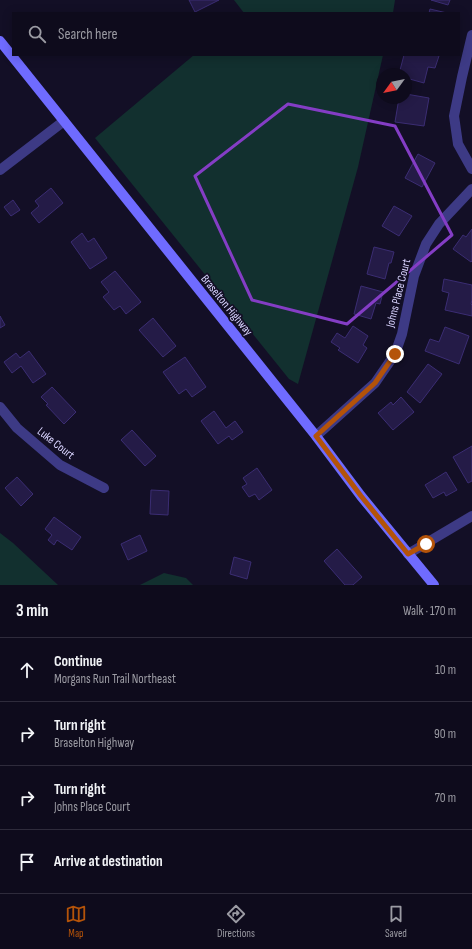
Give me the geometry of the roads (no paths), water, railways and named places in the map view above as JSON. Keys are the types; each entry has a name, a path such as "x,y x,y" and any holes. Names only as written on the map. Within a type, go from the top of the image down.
{"main road":[{"name":"Braselton Highway","path":"0,41 316,436 361,496 434,585"}],"street":[{"path":"472,35 454,116 458,144 472,169"},
{"path":"0,170 64,121"},
{"name":"Johns Place Court","path":"316,436 375,383 395,354 402,334 414,276 426,244 439,224 472,189"},
{"name":"Luke Court","path":"0,407 17,428 60,465 104,488"},
{"path":"408,554 472,516"}]}
